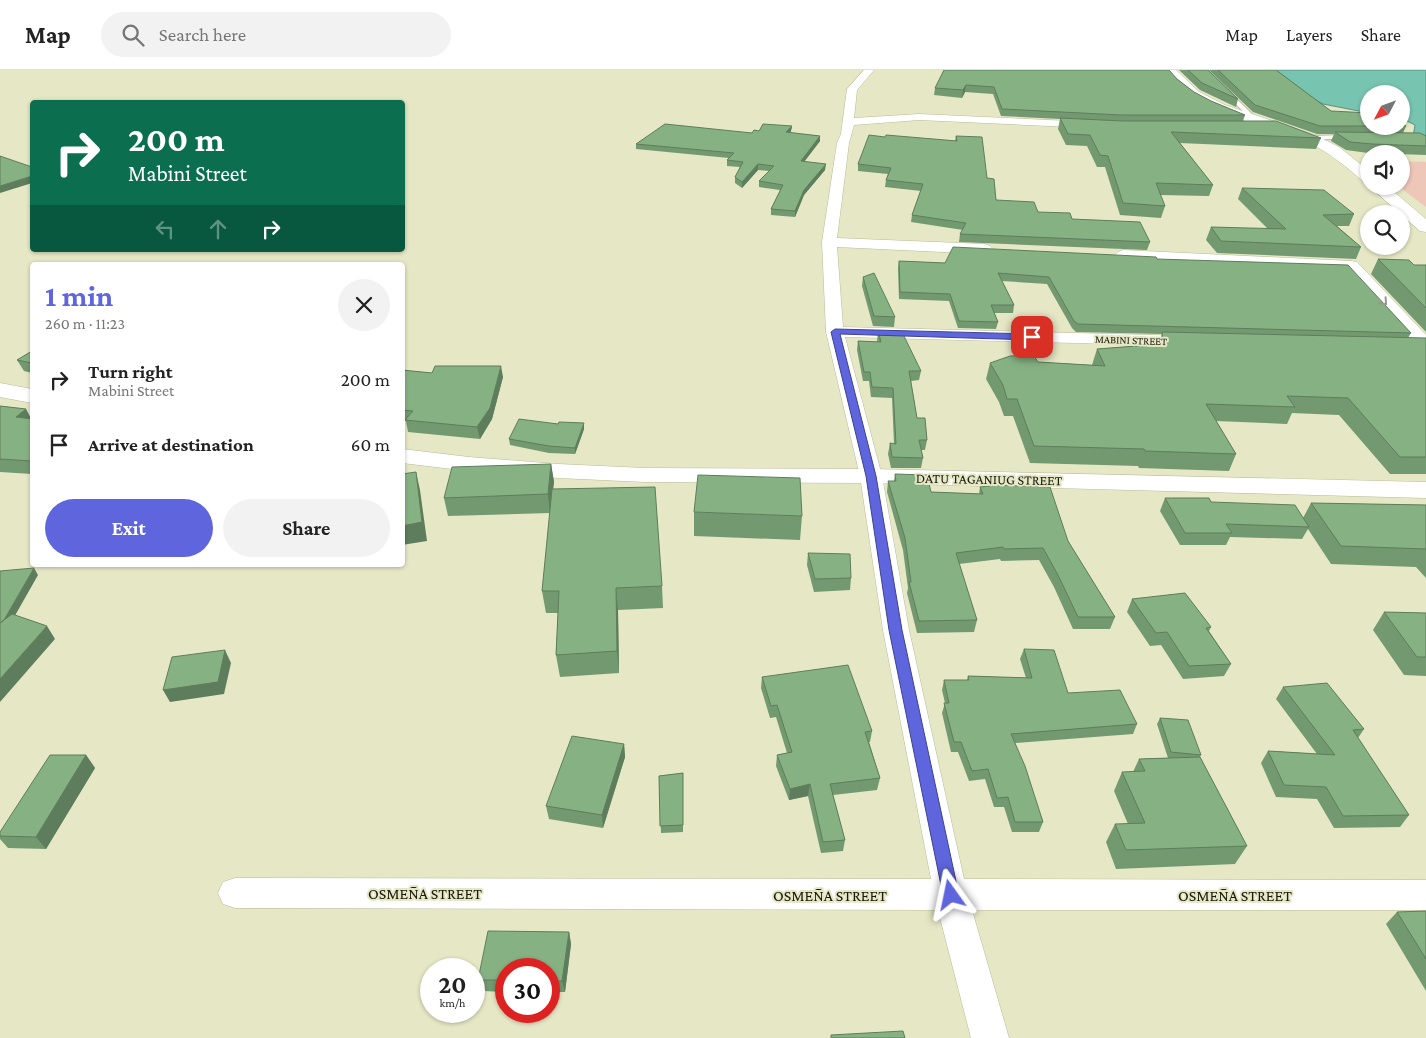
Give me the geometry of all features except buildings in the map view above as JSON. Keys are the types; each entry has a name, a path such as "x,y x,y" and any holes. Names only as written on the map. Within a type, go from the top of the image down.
{"main road":[{"path":"1169,70 1195,95 1220,108 1310,138 1334,150 1360,172"},
{"path":"1388,195 1426,227"},
{"path":"1351,266 1379,267"},
{"path":"1351,266 1426,348"},
{"path":"0,390 30,396"},
{"name":"DATU TAGANIUG STREET","path":"405,456 568,472 645,475 871,476 1426,490"}],"street":[{"path":"869,70 852,90 848,128 843,143 829,242 835,332 871,476 896,630 951,895 990,1038"},
{"path":"848,128 962,119 1020,120 1099,126"},
{"path":"1239,126 1274,127"},
{"path":"829,242 997,250"},
{"path":"1105,255 1351,266"},
{"name":"MABINI STREET","path":"835,332 1209,342"},
{"path":"1406,347 1426,348"},
{"name":"OSMEÑA STREET","path":"235,893 1426,895"}],"lane":[{"path":"1204,70 1254,120"},
{"path":"1310,138 1355,136"}],"shaded area":[{"path":"1410,161 1426,162 1426,207 1410,195"}],"water":[{"path":"1259,70 1426,70 1426,145 1413,137 1415,125 1410,122 1410,85 1360,85 1360,111 1323,104"}],"route":[{"path":"951,895 896,630 871,476 835,332 1032,337"}]}
